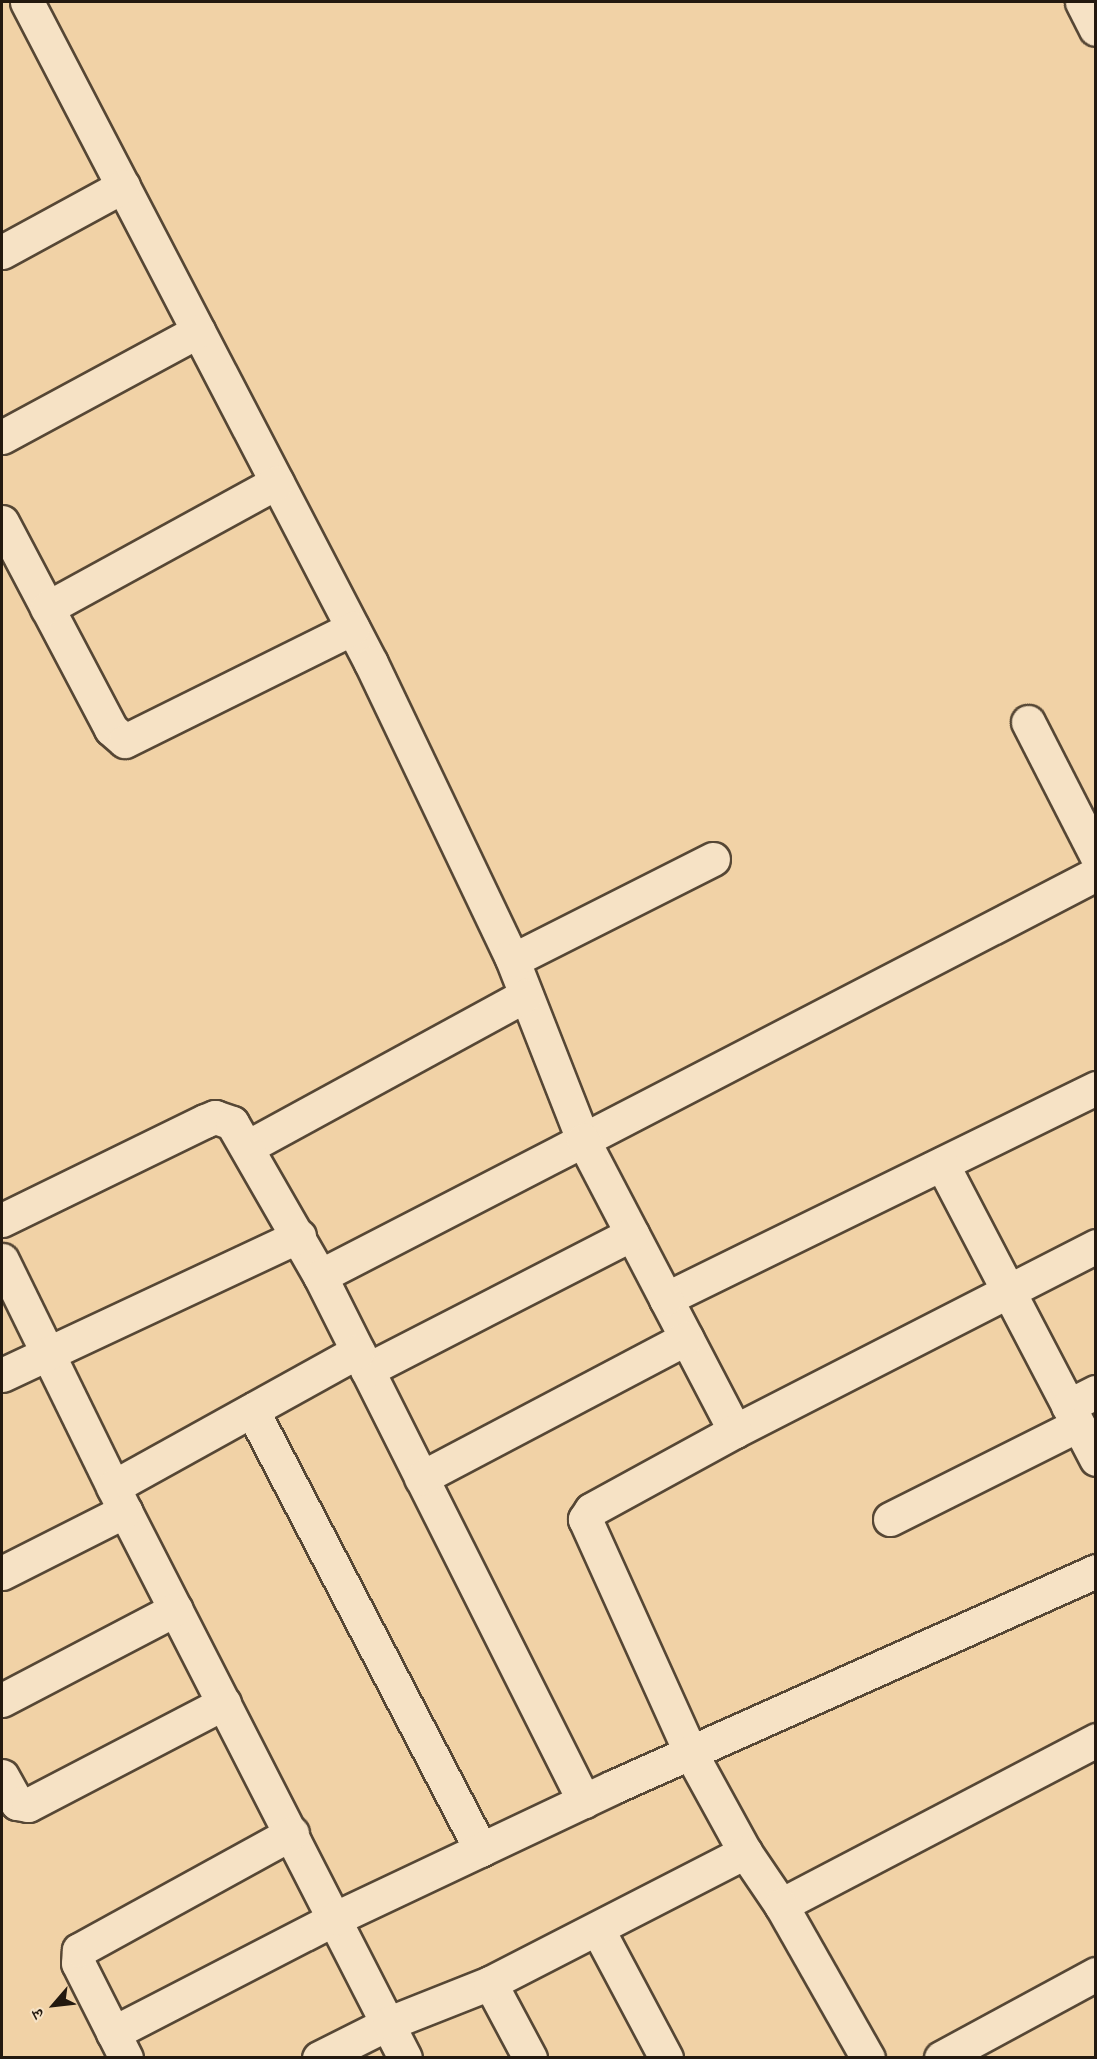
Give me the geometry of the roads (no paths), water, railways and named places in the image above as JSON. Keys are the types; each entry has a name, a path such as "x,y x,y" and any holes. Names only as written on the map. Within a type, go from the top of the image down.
{"street":[{"path":"27,2 353,628 513,960 583,1140 735,1431"},
{"path":"1082,2 1095,29"},
{"path":"2,252 123,186"},
{"path":"2,437 198,331"},
{"path":"47,608 277,482"},
{"path":"2,522 111,729 125,741 353,628"},
{"path":"1028,722 1095,855"},
{"path":"513,960 714,859"},
{"path":"320,1276 1095,874"},
{"path":"249,1146 526,995"},
{"path":"666,1299 1095,1088"},
{"path":"2,1220 215,1118 232,1123 249,1146 320,1276 584,1801"},
{"path":"942,1164 1008,1290 1080,1407 1095,1459"},
{"path":"2,1573 119,1499 252,1410 363,1361 632,1234"},
{"path":"2,1375 299,1236"},
{"path":"868,2058 781,1905 745,1852 690,1752 585,1519 591,1510 735,1431 1095,1246"},
{"path":"2,1260 46,1354 119,1499 336,1918 405,2058"},
{"path":"421,1478 686,1338"},
{"path":"890,1519 1080,1407"},
{"path":"252,1410 481,1850"},
{"path":"292,1833 79,1950 78,1963 119,2045 336,1918 690,1752 1095,1571"},
{"path":"2,1700 176,1609"},
{"path":"2,1776 17,1803 28,1805 225,1703"},
{"path":"781,1905 1095,1740"},
{"path":"319,2058 388,2023 490,1983 598,1930 745,1852"},
{"path":"598,1930 666,2058"},
{"path":"941,2058 1095,1974"},
{"path":"490,1983 530,2058"}]}
